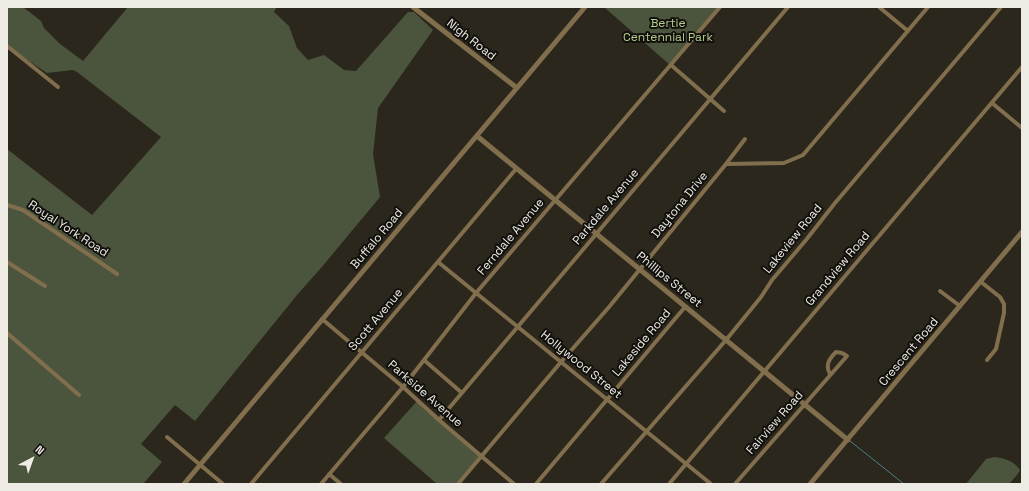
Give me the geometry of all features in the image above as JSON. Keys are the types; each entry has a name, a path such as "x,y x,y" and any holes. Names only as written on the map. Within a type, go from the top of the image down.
{"street":[{"name":"Nigh Road","path":"412,7 517,88"},
{"name":"Buffalo Road","path":"184,484 585,7"},
{"name":"Ferndale Avenue","path":"321,484 403,387 476,293 720,7"},
{"name":"Parkdale Avenue","path":"439,420 788,7"},
{"path":"879,7 908,31"},
{"path":"726,164 784,163 803,156 928,7"},
{"name":"Lakeview Road","path":"601,484 726,340 761,298 772,280 835,203 1001,7"},
{"path":"7,46 58,87"},
{"path":"671,65 724,111"},
{"name":"Grandview Road","path":"669,484 1022,68"},
{"path":"992,103 1022,128"},
{"name":"Phillips Street","path":"477,136 804,404 849,439"},
{"name":"Daytona Drive","path":"458,484 640,270 745,139"},
{"name":"Scott Avenue","path":"251,484 516,169"},
{"name":"Royal York Road","path":"7,205 23,210 117,274"},
{"name":"Crescent Road","path":"810,484 1022,232"},
{"path":"7,262 45,286"},
{"name":"Hollywood Street","path":"438,262 711,484"},
{"path":"981,282 1000,297 1004,304 1004,314 996,349 988,360"},
{"path":"940,291 960,306"},
{"name":"Lakeside Road","path":"536,484 685,307"},
{"name":"Parkside Avenue","path":"322,319 403,387 514,484"},
{"path":"7,333 79,395"},
{"name":"Fairview Road","path":"735,484 847,356 836,352 829,359 828,370 830,374"},
{"path":"424,360 462,393"},
{"path":"167,437 223,484"},
{"path":"330,474 341,484"}],"green space":[{"path":"9,7 23,7 41,21 44,28 60,44 83,61 128,7 277,7 274,12 289,26 297,48 308,60 324,55 344,70 356,71 408,12 414,12 433,30 378,108 373,154 380,197 297,295 195,421 175,405 141,444 162,462 143,484 7,484 7,149 92,215 161,137 77,72 73,70 47,73 11,49 7,45 7,9"},
{"name":"Bertie Centennial Park","path":"604,7 719,7 670,65"},
{"path":"418,400 482,456 458,484 437,484 384,438"},
{"path":"994,457 1009,460 1020,470 1009,484 966,484 986,459"}],"waterway":[{"path":"850,441 904,484"}]}
